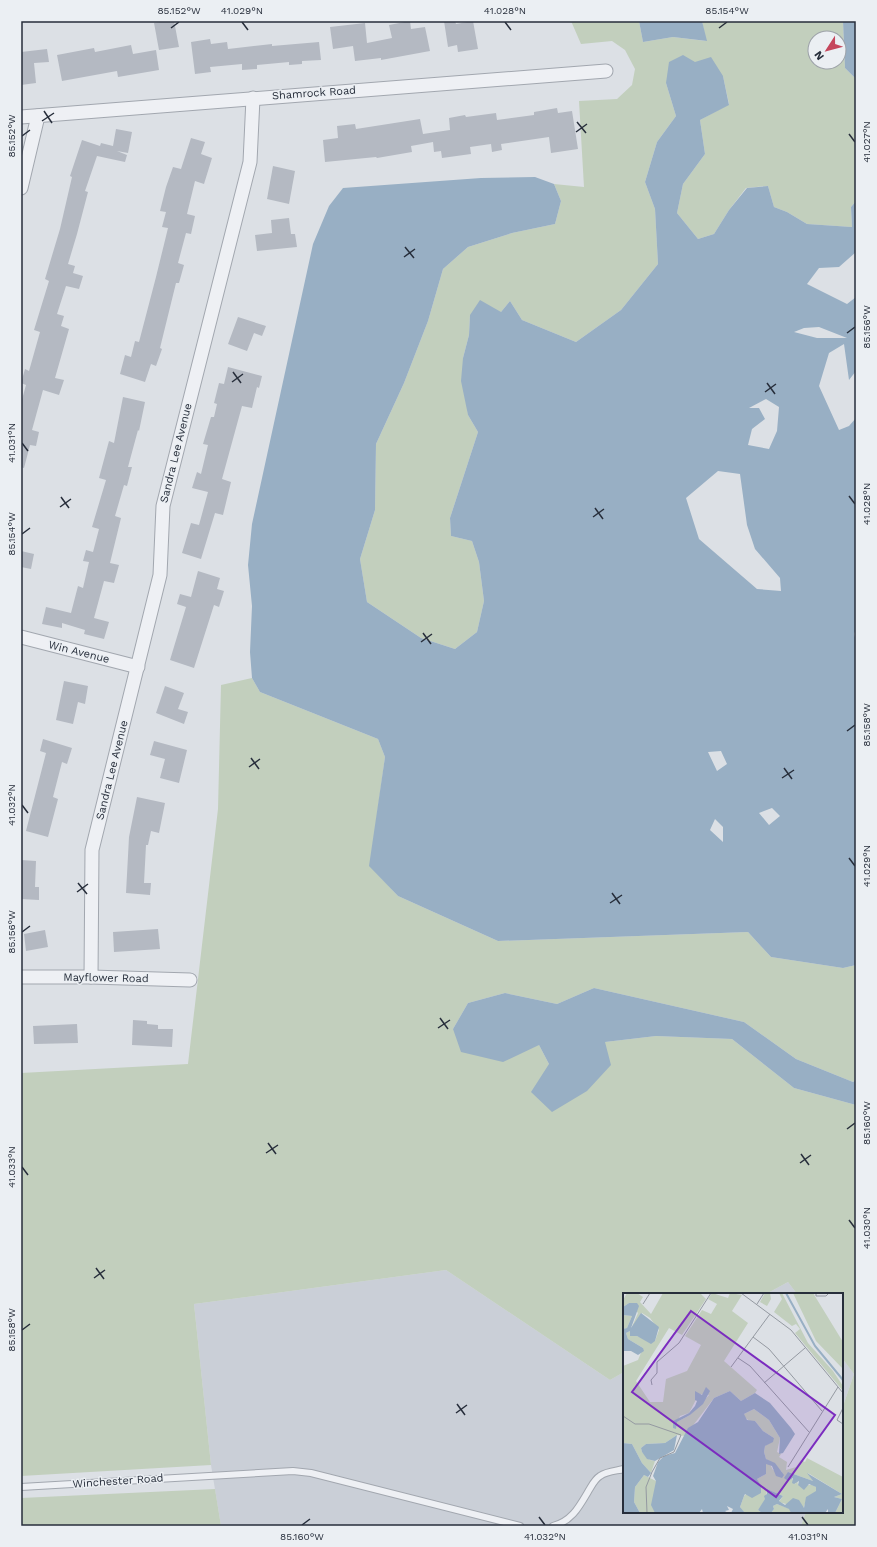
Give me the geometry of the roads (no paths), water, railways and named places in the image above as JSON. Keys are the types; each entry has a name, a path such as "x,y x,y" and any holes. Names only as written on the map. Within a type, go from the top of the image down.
{"street":[{"name":"Shamrock Road","path":"21,117 606,71"},
{"name":"Sandra Lee Avenue","path":"91,977 92,850 160,575 163,506 250,162 253,98"},
{"path":"21,188 38,116"},
{"name":"Win Avenue","path":"21,637 138,667"},
{"name":"Mayflower Road","path":"21,977 91,977 190,980"}],"lane":[{"path":"553,1526 562,1524 574,1514 593,1483 600,1476 609,1472 623,1469"},
{"name":"Winchester Road","path":"21,1487 293,1471 311,1473 520,1526"}],"water":[{"path":"639,21 702,21 707,41 673,37 643,42"},
{"path":"843,21 856,21 856,79 847,70 847,30 843,30"},
{"path":"683,55 695,62 711,57 723,76 729,105 700,120 705,154 683,184 677,213 698,239 714,234 729,210 747,188 768,186 774,207 787,212 807,224 852,227 851,207 856,201 856,252 839,267 819,268 807,284 847,304 856,297 856,371 849,380 844,344 829,353 819,386 839,430 849,426 856,418 856,629 854,634 856,641 856,965 843,968 771,957 748,932 498,941 398,896 369,866 385,757 378,739 260,692 252,678 250,652 252,606 248,565 252,524 313,244 329,206 343,188 481,178 535,177 554,184 561,201 555,224 512,233 468,247 443,269 428,321 404,383 376,444 375,510 360,559 367,602 421,638 455,649 477,632 484,601 479,562 472,541 451,536 450,518 478,432 468,415 461,381 463,358 469,335 470,315 480,300 501,312 510,301 522,320 576,342 621,310 658,264 655,209 645,182 657,142 676,116 666,83 669,62","holes":["819,327 847,338 817,338 794,332 804,328","766,399 779,407 777,431 769,449 748,445 752,429 765,419 759,408 749,408","718,471 740,474 747,525 755,549 780,578 781,591 757,589 699,539 686,498","721,751 727,764 717,771 708,752","772,808 780,816 769,825 759,813","715,819 723,827 723,842 710,830"]},
{"path":"594,988 744,1022 796,1059 853,1082 856,1080 856,1105 794,1088 732,1039 656,1036 605,1042 611,1065 587,1091 552,1112 531,1092 549,1064 539,1045 503,1062 461,1052 453,1029 468,1003 505,993 557,1004"}]}
